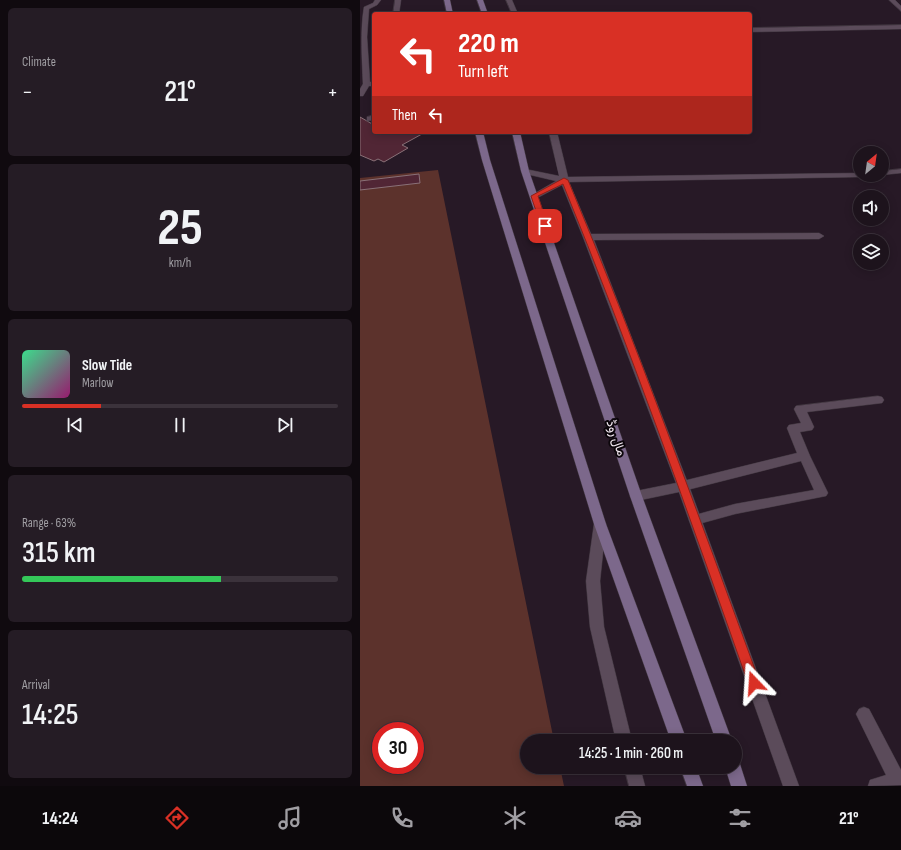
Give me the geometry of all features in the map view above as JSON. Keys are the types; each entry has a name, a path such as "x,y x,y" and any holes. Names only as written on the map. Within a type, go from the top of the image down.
{"main road":[{"path":"447,0 450,12"},
{"path":"480,0 484,12"},
{"path":"480,134 486,160 600,524 676,734"},
{"name":"مال روڈ","path":"516,134 525,170 636,496 721,734"},
{"path":"735,774 739,786"}],"street":[{"path":"360,94 371,84 363,62 363,27 365,5 375,4 378,0"},
{"path":"396,12 398,0"},
{"path":"509,0 514,12"},
{"path":"892,0 901,9"},
{"path":"752,30 901,27"},
{"path":"553,134 564,180 588,237 683,486 791,786"},
{"path":"525,170 564,180 853,175"},
{"path":"889,172 901,171"},
{"path":"534,196 564,180"},
{"path":"588,237 819,236"},
{"path":"695,520 735,509 822,494 793,428 808,427 800,408 878,400"},
{"path":"636,496 804,456"},
{"path":"600,524 593,581 597,627 622,734"},
{"path":"864,714 896,779 876,786"},
{"path":"634,774 637,786"}],"shaded area":[{"path":"438,170 553,734 520,734 520,774 561,774 564,786 360,786 360,178"}],"building":[{"path":"360,117 372,124 372,134 422,134 402,145 408,148 384,162 378,159 374,161 360,155"},
{"path":"419,174 420,183 360,190 360,181"}],"route":[{"path":"545,226 534,196 564,180 588,237 683,486 754,683"}]}
